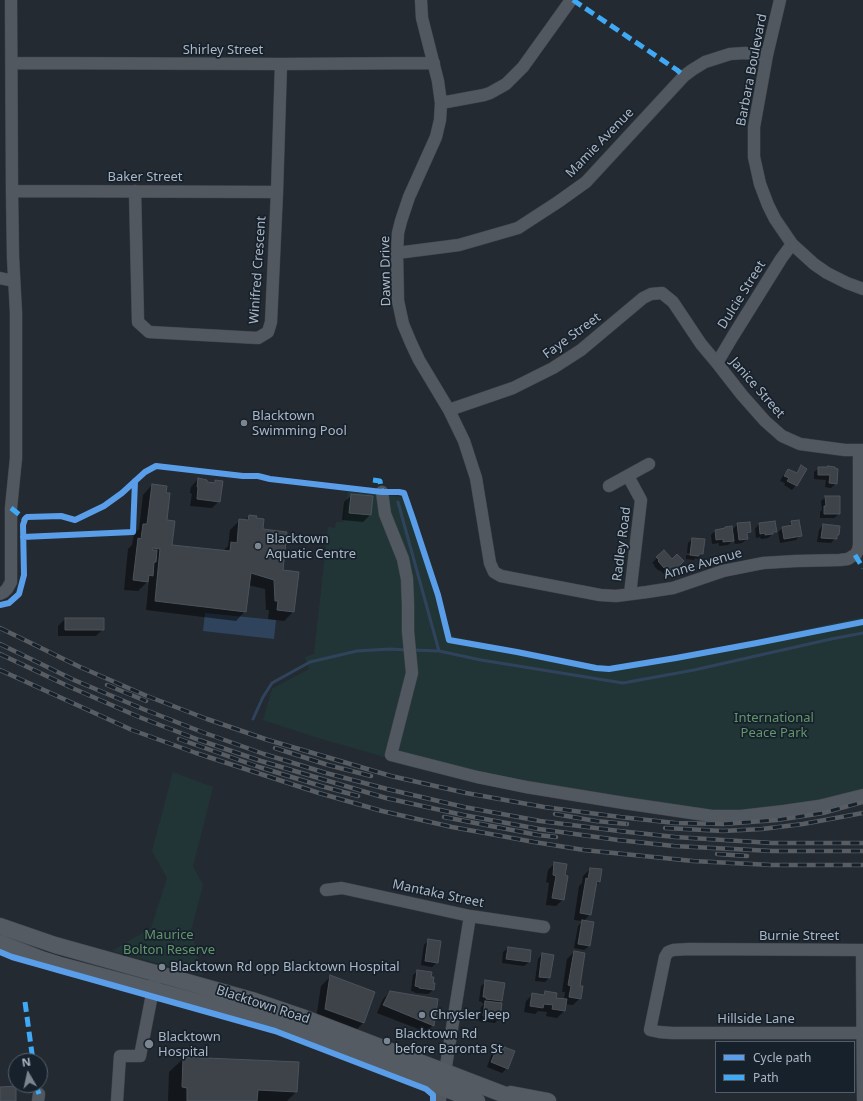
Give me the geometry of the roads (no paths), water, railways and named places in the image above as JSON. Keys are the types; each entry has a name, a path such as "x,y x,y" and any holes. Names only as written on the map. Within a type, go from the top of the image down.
{"main road":[{"name":"Blacktown Road","path":"0,926 55,945 255,1001 302,1017 442,1086 496,1091 521,1101"},
{"name":"Blacktown Road","path":"0,942 60,965 278,1024 442,1086 477,1101"},
{"path":"496,1091 548,1101"}],"street":[{"path":"0,594 7,589 10,582 12,508 16,458 16,313 12,190 6,78 12,63 11,0"},
{"name":"Dawn Drive","path":"421,0 422,18 434,63 441,103 439,126 436,137 415,183 398,233 398,301 403,324 411,343 419,360 449,410 464,442 476,478 490,563 494,572 501,576"},
{"path":"441,103 484,95 506,84 523,67 571,0"},
{"name":"Barbara Boulevard","path":"780,0 767,55 754,127 754,156 760,184 768,205 792,244 826,273 863,289"},
{"name":"Mamie Avenue","path":"397,253 459,245 518,228 586,182 684,76 692,70 705,62 730,54 745,53 767,55"},
{"name":"Shirley Street","path":"12,63 434,63"},
{"name":"Winifred Crescent","path":"136,191 138,322 149,332 258,338 268,332 271,322 281,64"},
{"name":"Baker Street","path":"12,190 277,192"},
{"name":"Dulcie Street","path":"717,363 781,259 792,244"},
{"path":"0,278 14,281"},
{"name":"Janice Street","path":"662,293 673,302 701,344 742,396 765,421 782,436 800,444 830,449 861,450"},
{"name":"Faye Street","path":"449,410 513,388 554,368 581,350 643,298 651,294 662,293"},
{"name":"Anne Avenue","path":"501,576 600,596 616,596 673,588 723,571 750,565 784,561 840,560 852,557 856,554 859,545 861,450"},
{"path":"609,486 649,464"},
{"name":"Radley Road","path":"628,476 641,500 630,594"},
{"path":"382,492 385,514 403,559 407,580 409,645 412,661 412,673 391,755 477,777 526,787 712,816 741,816 784,811 819,806 863,795"},
{"name":"Mantaka Street","path":"326,890 342,888 470,916 544,927"},
{"path":"442,1086 470,916"},
{"name":"Burnie Street","path":"650,1030 662,967 668,952 673,950 863,950 863,1099"},
{"path":"117,1101 120,1056 140,1056 156,974"},
{"name":"Hillside Lane","path":"650,1030 672,1033 862,1034"}],"water":[{"path":"205,613 276,620 274,639 203,631"}],"waterway":[{"path":"398,502 439,651"},
{"path":"412,650 439,651 481,660 623,683 694,670 863,633"},
{"path":"253,719 263,697 272,683 310,662 357,651 390,649 407,650"}],"railway":[{"path":"0,628 80,667 147,696 207,719 268,740 391,776 466,793 544,807 675,823 723,824 777,820 823,813 863,802"},
{"path":"0,644 74,680 143,709 264,754 326,773 464,807 540,821 675,837 772,843 863,843"},
{"path":"0,654 139,717 199,740 261,761 386,798 463,815 539,829 618,840 674,846 772,851 863,851"},
{"path":"0,670 132,730 196,753 319,793 382,811 452,827 584,850 693,861 771,865 863,865"},
{"path":"107,685 146,701"},
{"path":"179,739 259,767 358,796"},
{"path":"275,748 328,765 371,776"},
{"path":"665,828 723,831 762,829 803,824 863,813"},
{"path":"555,814 596,821 627,824"},
{"path":"444,817 556,837"},
{"path":"717,854 747,856"}],"place":[{"name":"Blacktown Swimming Pool","path":"244,423"},
{"name":"Blacktown Aquatic Centre","path":"258,546"},
{"name":"Blacktown Rd opp Blacktown Hospital","path":"162,967"},
{"name":"Chrysler Jeep","path":"422,1015"},
{"name":"Blacktown Rd before Baronta St","path":"387,1041"},
{"name":"Blacktown Hospital","path":"149,1044"}],"park label":[{"name":"International Peace Park","path":"774,726"},
{"name":"Maurice Bolton Reserve","path":"169,942"}]}
